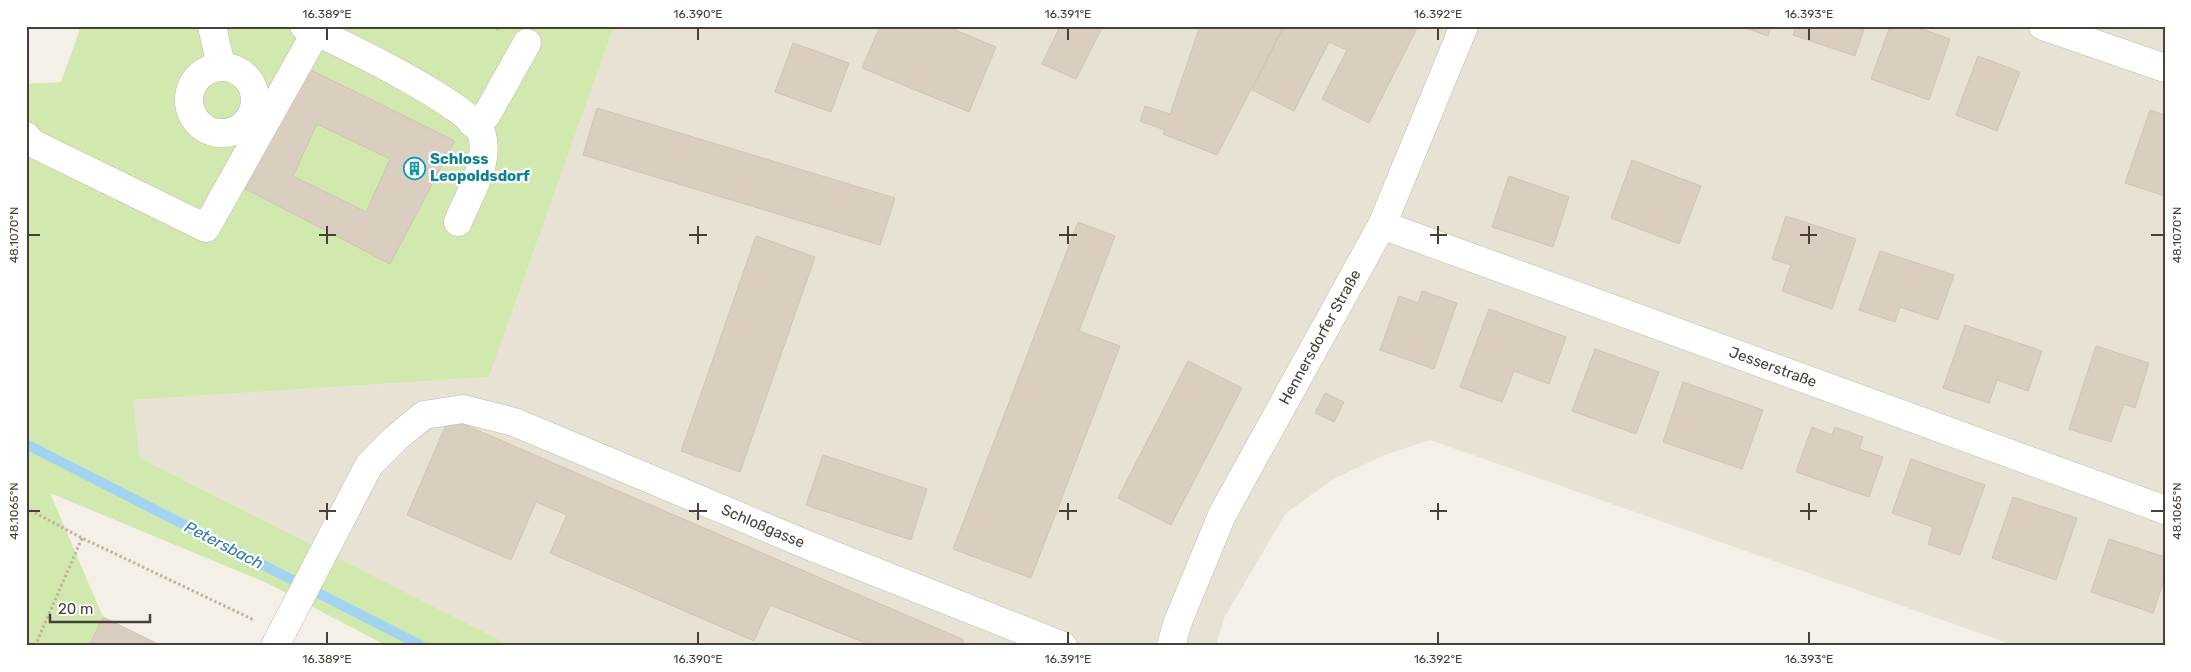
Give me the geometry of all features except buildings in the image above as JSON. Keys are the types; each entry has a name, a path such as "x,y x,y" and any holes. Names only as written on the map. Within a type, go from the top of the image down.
{"street":[{"path":"212,26 221,66"},
{"name":"Hennersdorfer Straße","path":"1171,646 1177,624 1222,515 1382,225 1464,26"},
{"path":"2043,26 2165,68"},
{"path":"26,136 32,143 206,228 311,28 400,74 459,110 482,133 483,150 480,170 458,222"},
{"path":"472,123 486,116 527,43"},
{"name":"Jesserstraße","path":"1382,225 2165,510"},
{"name":"Schloßgasse","path":"283,630 369,465 424,415 463,409 514,422 815,548 1063,646"}],"path":[{"path":"26,508 82,538 283,630"},
{"path":"35,646 82,538"}],"shaded area":[{"path":"614,26 2165,26 2165,646 2016,646 1430,440 1385,455 1335,478 1286,513 1224,618 1216,646 512,646 140,458 133,400 489,377"}],"green space":[{"path":"81,26 614,26 489,377 133,400 140,458 512,646 387,646 269,584 50,493 103,617 89,646 26,646 26,84 61,82"}],"waterway":[{"name":"Petersbach","path":"26,444 422,646"}],"place":[{"name":"Schloss Leopoldsdorf","path":"414,168"}]}
